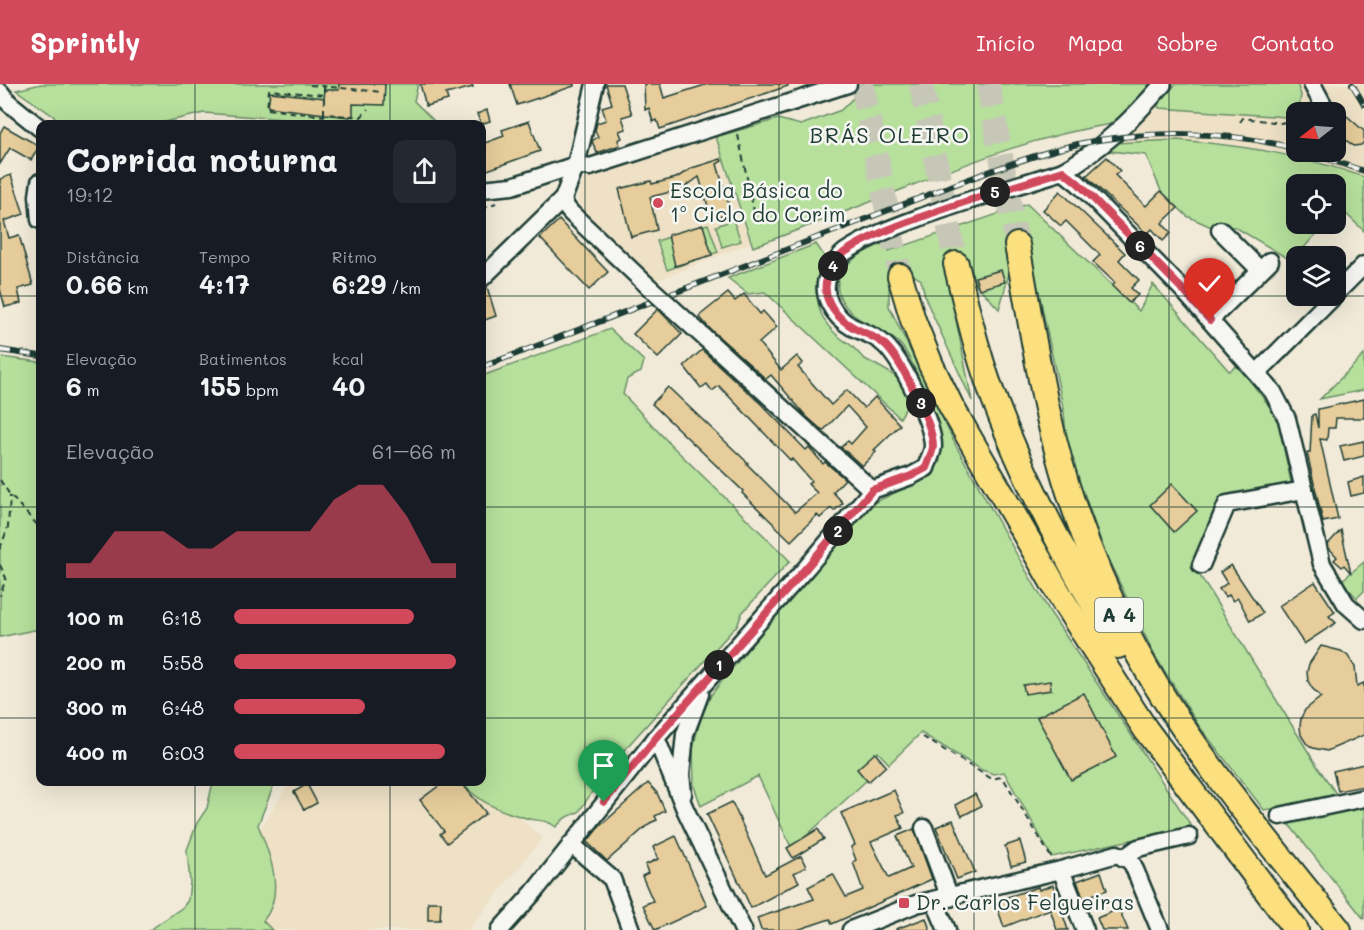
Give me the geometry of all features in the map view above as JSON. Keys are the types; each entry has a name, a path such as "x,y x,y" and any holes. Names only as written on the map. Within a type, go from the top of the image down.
{"highway":[{"name":"A 4","path":"1017,245 1053,438 1074,509 1097,567 1131,640 1169,705 1204,755 1241,806 1339,930"},
{"name":"A 4","path":"956,264 972,333 997,408 1024,471 1103,619 1152,702 1196,765 1323,930"},
{"name":"A 4","path":"900,276 913,320 941,386 976,452 1077,624 1146,730 1296,930"}],"street":[{"path":"486,275 563,199 576,165 596,84"},
{"path":"486,189 512,186 576,165 590,166 848,84"},
{"path":"500,930 656,738 872,490 926,468 933,447 920,402 897,360 885,344 850,326 830,305 826,293 826,280 833,266 843,254 871,237 949,207 1063,171 1079,162 1140,111 1163,84"},
{"path":"1312,84 1322,102"},
{"path":"0,92 9,103 36,125"},
{"path":"1063,171 1078,183 1184,291 1273,392 1284,409 1322,564 1346,604 1364,620"},
{"path":"563,199 570,213 872,490"},
{"path":"1210,320 1265,266 1220,230"},
{"path":"1346,283 1364,265"},
{"path":"1257,373 1323,306"},
{"path":"1201,565 1227,504 1304,489"},
{"path":"685,809 681,774 685,734 705,681"},
{"path":"656,738 685,809 743,930"},
{"path":"1280,816 1364,798"},
{"path":"924,828 942,899 947,930"},
{"path":"1124,858 1138,848 1189,836"},
{"path":"571,844 612,879 631,930"},
{"path":"851,930 916,904 1058,871 1117,854 1133,865 1161,930"},
{"path":"1058,871 1085,930"}],"path":[{"path":"338,84 338,89"},
{"path":"310,86 382,92"},
{"path":"324,87 324,114"},
{"path":"324,95 269,90 267,109 324,116 324,114 361,117 368,110"},
{"path":"1240,122 1243,118 1286,122"},
{"path":"735,120 755,216"},
{"path":"0,480 10,495 36,524"},
{"path":"0,549 8,527 10,495"},
{"path":"0,565 6,578 0,596"},
{"path":"922,737 992,779 1001,777 1058,871"}],"shaded area":[{"path":"1297,84 1364,84 1364,177 1323,162 1346,162 1346,102 1296,102 1301,95"},
{"path":"1157,104 1159,108 1286,117 1286,153 1227,144 1177,140 1114,143"},
{"name":"Escola Básica do 1º Ciclo do Corim","path":"716,137 750,243 655,281 582,216 578,209 578,196 582,182 590,174"},
{"path":"287,786 483,786 543,838 468,930 196,930"}],"green space":[{"path":"41,84 418,84 414,101 433,120 298,120 204,113 173,120 59,120 16,90"},
{"path":"861,84 1150,84 1117,123 1061,134 1008,150 753,247 716,137 778,119 801,125 841,110 859,92"},
{"path":"1176,84 1297,84 1301,95 1300,102 1286,102 1286,117 1159,108 1157,104"},
{"path":"1177,140 1226,145 1286,155 1286,162 1317,162 1364,177 1364,231 1346,214 1346,174 1286,174 1286,234 1316,234 1305,246 1286,246 1286,257 1235,227 1209,226 1187,216 1161,191 1146,155 1110,151 1114,143"},
{"path":"1027,204 1139,311 1153,284 1229,371 1238,365 1277,416 1292,487 1228,498 1194,566 1337,795 1335,798 1264,810 1199,726 1155,656 1105,553 1085,496 1076,479 1067,447 1064,412 1029,245 1020,238 999,309 975,283 969,269 946,268 972,401 926,300 921,280 906,270 897,271 889,288 889,306 956,446 1050,612 1192,827 1052,857 1004,772 994,774 982,770 921,733 889,764 878,752 858,769 867,780 792,849 758,776 701,806 694,786 693,748 700,720 711,695 774,616 811,577 842,532 869,505 929,476 940,462 923,389 912,362 896,340 866,324 851,312 842,301 838,289 839,279 844,269 853,260 882,244 889,251"},
{"path":"733,220 741,241 722,247 716,226"},
{"path":"708,224 718,252 667,270 657,241"},
{"path":"816,244 827,260 819,280 818,290 823,318 837,335 863,358 900,381 907,396 906,406 900,418 765,292 748,294 728,278"},
{"path":"610,329 644,361 641,372 627,379 623,394 670,444 790,561 742,613 738,624 607,769 579,812 565,818 556,827 547,822 530,819 492,806 464,786 486,786 486,375"},
{"path":"1364,355 1364,390 1320,399"},
{"path":"0,357 36,362 36,630 0,637"},
{"path":"1364,562 1364,591 1357,598 1341,581"},
{"path":"212,786 273,786 258,825 274,874 274,899 263,921 272,930 150,930 183,907 188,900 190,882 187,850 197,823 207,808"},
{"path":"1364,806 1364,919 1287,822"}],"building":[{"path":"339,84 385,84 384,105 353,104 353,116 349,117 268,107 270,92 324,98 325,90 339,90"},
{"path":"420,84 472,84 473,87 446,94 448,100 426,106"},
{"path":"510,84 574,84 574,86 517,105"},
{"path":"606,84 622,84 632,114 622,117 626,129 619,131 622,138 618,140 620,145 597,153 592,141 598,137 595,130 597,123 606,120 602,107 612,104"},
{"path":"644,84 660,84 664,98 708,84 788,84 788,86 660,129 657,120 653,122 649,108 645,110"},
{"path":"487,110 490,121 479,120 477,114"},
{"path":"1346,117 1364,131 1364,142 1361,145 1354,146 1346,140"},
{"path":"529,121 540,151 486,171 486,143 504,136 502,130"},
{"path":"4,126 36,144 36,151 31,160 10,148 0,164 0,133"},
{"path":"1107,157 1120,171 1115,175 1146,206 1161,191 1178,208 1162,223 1171,233 1163,241 1152,229 1147,234 1086,176"},
{"path":"721,159 722,161 717,164 731,213 712,219 699,177 682,189 650,197 657,230 631,237 619,189 676,178 692,168"},
{"path":"11,175 24,214 4,221 9,238 19,235 33,285 18,289 21,303 5,307 0,289 0,179"},
{"path":"1060,191 1125,253 1119,260 1139,280 1131,288 1138,295 1129,303 1112,286 1115,283 1093,262 1100,255 1066,221 1061,226 1043,210"},
{"path":"559,220 608,272 589,290 540,238"},
{"path":"703,225 712,255 675,266 668,235"},
{"path":"1001,270 1005,282 979,289 975,277"},
{"path":"486,287 496,316 486,320"},
{"path":"728,293 735,301 744,294 760,314 763,311 777,327 759,343 781,370 797,356 803,363 798,367 831,405 847,390 864,408 875,397 900,425 874,450 876,452 862,466 841,447 848,441 851,444 866,427 847,406 823,431 806,416 771,375 766,379 708,327 699,316"},
{"path":"658,309 682,334 658,358 633,334"},
{"path":"702,350 761,404 806,450 809,447 823,464 825,462 845,479 833,492 843,503 834,511 831,508 820,518 817,515 791,541 742,493 743,491 652,404 668,387 748,463 795,512 817,493 808,484 811,481 792,459 791,461 719,386 712,391 707,384 701,388 684,366"},
{"path":"1364,399 1364,418 1336,418 1335,428 1328,428 1327,440 1320,439 1338,519 1323,522 1307,453 1310,453 1312,415 1315,414 1318,428 1318,409"},
{"path":"1364,441 1364,456 1344,461 1340,446"},
{"path":"1364,477 1364,493 1351,496 1348,482"},
{"path":"1172,484 1197,511 1174,532 1150,505"},
{"path":"1341,530 1351,573 1344,565 1342,567 1334,560 1337,557 1328,544"},
{"path":"1231,565 1263,613 1250,621 1238,598 1233,601 1229,595 1225,597 1219,589 1227,583 1220,572"},
{"path":"1315,582 1335,612 1329,616 1336,623 1304,644 1279,606"},
{"path":"1321,646 1341,651 1348,656 1355,667 1357,686 1364,683 1364,735 1327,751 1313,748 1306,743 1301,735 1300,727 1305,710 1321,697 1308,681 1307,672 1309,664"},
{"path":"1050,681 1051,690 1025,694 1023,685"},
{"path":"1084,693 1116,757 1071,780 1037,717"},
{"path":"875,753 886,766 868,782 857,769"},
{"path":"1364,764 1364,786 1338,791 1333,771"},
{"path":"648,783 657,793 665,811 655,816 657,820 650,823 607,861 587,842 599,827"},
{"path":"308,786 317,803 304,810 294,792"},
{"path":"439,786 464,786 486,813 447,843 440,834 444,831 420,800"},
{"path":"894,790 904,813 897,815 903,828 871,842 889,878 911,868 897,836 914,829 932,879 832,924 830,919 797,930 761,930 757,918 814,899 808,887 833,874 846,897 863,890 853,862 856,860 851,847 855,845 841,813"},
{"path":"975,794 981,806 962,816 955,805"},
{"path":"732,802 765,875 801,856 806,867 794,873 799,882 751,908 707,814"},
{"path":"953,820 975,872 957,879 936,827"},
{"path":"818,829 824,839 793,858 787,848"},
{"path":"676,836 707,906 655,930 643,905 653,901 642,876 648,873 645,865 658,859 653,847"},
{"path":"1020,841 1026,862 1011,866 1005,846"},
{"path":"1101,872 1107,890 1083,898 1077,881"},
{"path":"1053,885 1068,930 1057,930 1050,909 1004,927 995,901 1038,887 1039,890"},
{"path":"428,902 441,902 440,920 428,920"},
{"path":"1119,909 1128,930 1102,930 1097,918"},
{"path":"926,918 930,930 896,930 896,929"}],"tunnel":[{"path":"862,84 900,276"},
{"path":"921,84 956,264"},
{"path":"988,84 1017,245"}],"railway":[{"path":"1352,84 1364,104"},
{"path":"486,365 956,184 1062,148 1104,139 1159,134 1216,135 1286,147"},
{"path":"1337,162 1364,171"},
{"path":"0,350 36,355"}],"place":[{"name":"Escola Básica do 1º Ciclo do Corim","path":"658,203"},
{"name":"Dr. Carlos Felgueiras","path":"904,903"}],"district":[{"name":"BRÁS OLEIRO","path":"890,135"}],"route":[{"path":"604,802 656,738 872,490 926,468 933,447 920,402 897,360 885,344 850,326 830,305 826,293 826,280 833,266 843,254 871,237 903,224 1063,171 1078,183 1210,320"}]}
